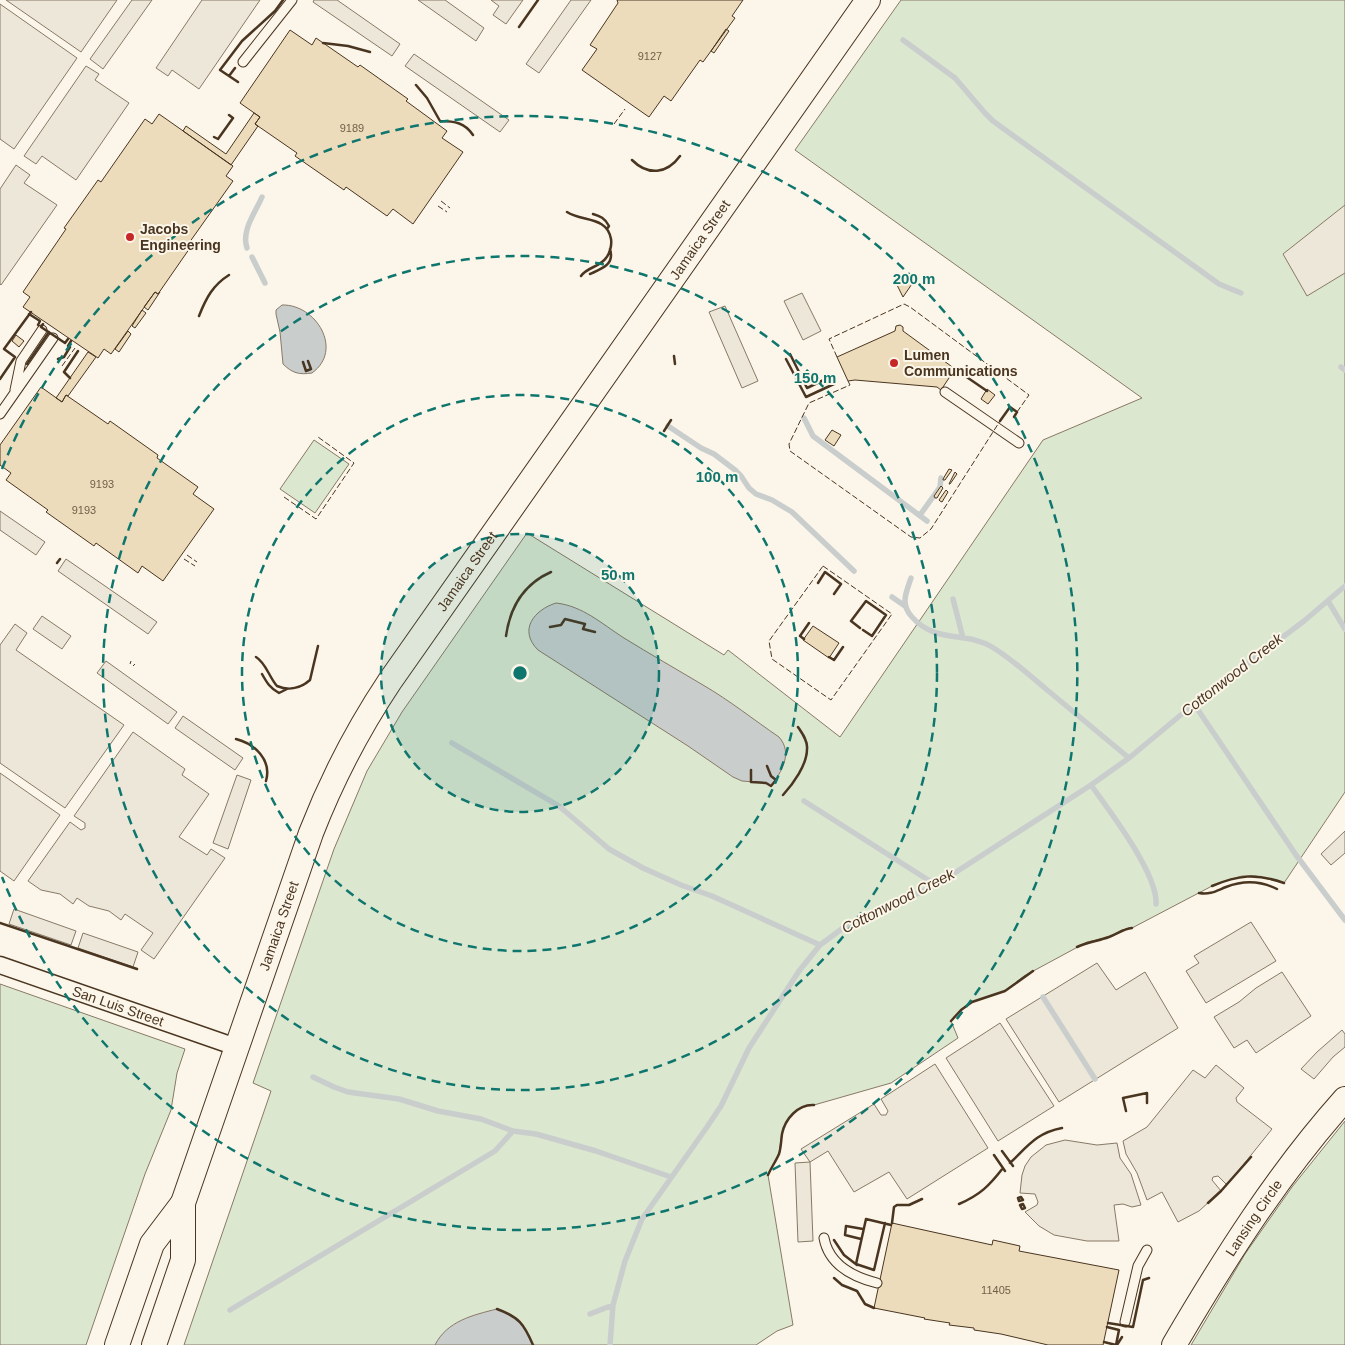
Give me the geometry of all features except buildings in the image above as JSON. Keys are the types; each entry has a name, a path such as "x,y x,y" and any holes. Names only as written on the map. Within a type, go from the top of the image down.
{"main road":[{"name":"Jamaica Street","path":"154,1345 183,1260 184,1204 236,1047 311,833 336,772 357,733 390,681 868,0"},
{"name":"Lansing Circle","path":"1174,1345 1257,1211 1297,1157 1345,1099"},
{"name":"Jamaica Street","path":"117,1345 152,1244 184,1204"}],"street":[{"name":"San Luis Street","path":"0,965 236,1047"}],"lane":[{"path":"243,62 292,0"},
{"path":"14,393 20,361 42,330"},
{"path":"0,414 53,338"},
{"path":"945,392 1019,443"},
{"path":"824,1238 829,1253 840,1266 857,1276 877,1283"},
{"path":"1125,1322 1138,1266 1147,1250"}],"green space":[{"path":"901,0 1345,0 1345,792 1284,883 1256,876 1242,876 1228,880 1212,886 1132,928 1122,930 1110,937 1087,942 1024,976 1005,991 972,1002 951,1021 958,1038 891,1083 797,1110 786,1122 779,1153 768,1175 793,1325 777,1331 756,1345 184,1345 271,1091 253,1083 334,849 367,771 402,712 527,533 724,655 728,650 840,737 1043,440 1142,398 795,150"},
{"path":"314,440 349,464 315,513 280,489"},
{"path":"0,984 185,1049 177,1073 171,1110 145,1174 86,1345 0,1345"},
{"path":"1345,1121 1345,1345 1191,1345 1245,1254 1292,1187"}],"shaded area":[{"path":"6,0 117,0 81,52"},
{"path":"132,0 152,0 103,69 90,59"},
{"path":"202,0 260,0 199,89 172,70 168,76 156,68"},
{"path":"314,0 337,0 400,44 392,56 313,2"},
{"path":"418,0 445,0 484,28 476,41"},
{"path":"491,0 523,0 506,24 493,15 499,6"},
{"path":"571,0 591,0 539,73 526,64"},
{"path":"0,4 77,58 14,149 0,139"},
{"path":"414,54 509,120 500,132 405,66"},
{"path":"86,66 99,74 95,80 129,103 76,180 42,156 36,164 24,156"},
{"path":"16,165 30,175 24,183 57,205 1,285 0,189"},
{"path":"1345,205 1345,273 1307,296 1283,254"},
{"path":"802,293 821,331 803,340 784,301"},
{"path":"282,305 306,312 322,330 326,341 326,353 321,363 312,373 296,373 283,364 276,314 276,310"},
{"path":"725,306 758,381 742,388 709,312"},
{"path":"0,511 45,542 36,555 0,530"},
{"path":"66,559 157,622 148,634 58,571"},
{"path":"556,603 575,608 592,616 624,638 713,691 779,737 783,743 786,756 779,774 771,786 766,783 742,781 733,777 538,650 532,643 529,635 531,622 541,610"},
{"path":"42,616 71,636 62,649 33,629"},
{"path":"15,624 27,633 16,650 124,725 65,808 0,763 0,645"},
{"path":"106,661 177,712 168,724 97,673"},
{"path":"183,716 243,758 235,770 175,728"},
{"path":"133,732 185,769 182,775 209,794 179,837 207,855 211,849 225,858 154,959 141,950 153,933 125,914 121,920 109,911 89,906 77,898 73,904 60,894 41,890 28,881 70,822 81,830 85,828 85,823 74,816"},
{"path":"0,773 60,815 14,881 0,871"},
{"path":"237,775 251,780 228,849 213,843"},
{"path":"1345,831 1345,853 1331,865 1321,854"},
{"path":"14,909 76,931 71,945 9,924"},
{"path":"1251,922 1276,961 1206,1003 1186,971 1199,963 1194,956"},
{"path":"83,933 138,952 133,967 78,948"},
{"path":"1097,963 1116,990 1145,972 1178,1028 1059,1102 1006,1019"},
{"path":"1282,972 1311,1016 1256,1053 1247,1040 1234,1048 1214,1017"},
{"path":"1000,1023 1054,1106 998,1141 946,1058"},
{"path":"1342,1030 1345,1034 1345,1047 1333,1057 1314,1079 1301,1069 1317,1052"},
{"path":"935,1064 988,1148 907,1199 889,1172 854,1192 828,1151 810,1162 801,1149 874,1104 881,1115 886,1115 888,1111 881,1099"},
{"path":"1216,1065 1244,1088 1236,1098 1237,1102 1272,1129 1227,1185 1218,1176 1213,1177 1212,1180 1221,1191 1199,1211 1178,1222 1162,1192 1147,1200 1137,1173 1126,1154 1123,1141 1147,1127 1193,1070 1205,1078"},
{"path":"1065,1140 1097,1145 1117,1143 1120,1158 1131,1174 1141,1205 1132,1207 1123,1204 1114,1205 1119,1241 1087,1241 1054,1235 1039,1226 1025,1212 1037,1205 1038,1202 1035,1194 1020,1193 1025,1166 1031,1157 1046,1145"},
{"path":"810,1162 813,1241 798,1242 795,1163"},
{"path":"497,1309 511,1315 520,1322 533,1345 435,1345 446,1330 462,1320"}],"waterway":[{"path":"903,40 955,78 993,121 1219,284 1241,293"},
{"path":"247,248 247,229 262,197"},
{"path":"252,257 265,283"},
{"path":"1341,367 1345,370"},
{"path":"804,418 813,436 927,521"},
{"path":"668,426 701,448 714,454 735,470 756,494 772,500 792,512 854,571"},
{"path":"920,515 940,487 941,478"},
{"path":"911,578 905,598 906,608 921,625 931,631 971,639 992,647 1020,667 1129,758"},
{"name":"Cottonwood Creek","path":"610,1345 613,1305 625,1261 642,1219 721,1106 749,1048 799,971 820,945 843,928 936,885 1091,785 1129,758 1194,704 1304,621 1345,586"},
{"path":"892,597 905,606"},
{"path":"953,599 963,638"},
{"path":"1328,601 1345,629"},
{"path":"1194,704 1296,855 1345,920"},
{"path":"452,743 559,806 609,849 643,868 712,896 820,945"},
{"path":"1091,785 1141,860 1155,891 1156,904"},
{"path":"804,801 936,885"},
{"path":"1043,997 1095,1079"},
{"path":"313,1077 348,1092 399,1099 438,1111 481,1119 513,1131 536,1134 596,1151 671,1177"},
{"path":"230,1310 495,1151 513,1131"},
{"path":"590,1314 613,1305"}],"fence":[{"path":"614,124 625,109"},
{"path":"441,201 450,208"},
{"path":"438,206 447,212"},
{"path":"837,357 829,339 904,304 1029,395 1017,412"},
{"path":"62,366 75,348"},
{"path":"848,381 850,385 809,403 789,444 790,451 911,537 920,538 931,529 1000,421"},
{"path":"284,497 316,519 354,463 318,437"},
{"path":"187,555 197,562"},
{"path":"184,559 195,566"},
{"path":"823,566 892,614 831,700 772,659 769,641 823,566"}],"wall":[{"path":"238,82 220,70 242,41 275,11 283,0"},
{"path":"519,27 538,0"},
{"path":"323,43 348,46 370,52"},
{"path":"229,76 235,68"},
{"path":"416,85 427,98 440,121 459,124 467,128 473,135"},
{"path":"214,137 218,139 233,118 229,115"},
{"path":"632,160 644,169 657,171 669,166 680,156"},
{"path":"567,212 605,226 611,239 609,254 606,258 581,276"},
{"path":"593,214 606,221 609,226 607,229"},
{"path":"590,274 609,263 611,259 610,249"},
{"path":"199,316 211,292 229,275"},
{"path":"0,379 15,357 4,349 31,312"},
{"path":"29,314 40,321 38,325"},
{"path":"43,324 41,327 65,343 68,339"},
{"path":"27,364 49,332"},
{"path":"58,359 64,357 71,341"},
{"path":"70,378 64,372 78,351"},
{"path":"790,354 807,388 830,377"},
{"path":"674,356 675,364"},
{"path":"786,359 806,397 834,384"},
{"path":"303,362 306,371 311,369 308,361"},
{"path":"955,369 987,391"},
{"path":"1000,421 1010,407 1017,412 1014,417"},
{"path":"664,431 671,420"},
{"path":"57,563 60,559"},
{"path":"506,636 511,615 520,598 533,583 551,572"},
{"path":"818,583 825,572 841,584 834,594"},
{"path":"860,628 851,621 866,601 886,615 872,636 863,630"},
{"path":"550,627 561,625 565,619 585,624 583,629 595,632"},
{"path":"804,639 800,636 809,623"},
{"path":"256,657 277,686 295,688 310,680 318,646"},
{"path":"829,657 834,660 843,647"},
{"path":"262,674 269,685 279,693 287,689"},
{"path":"783,795 799,774 805,761 807,743 798,727"},
{"path":"236,739 250,745 260,754 267,766 266,781"},
{"path":"751,770 751,782 766,783 771,786 776,780 771,776 767,766"},
{"path":"1212,886 1230,879 1247,877 1265,878 1284,883"},
{"path":"1199,893 1210,893 1246,882 1265,884 1277,889"},
{"path":"0,923 137,969"},
{"path":"1077,947 1132,928"},
{"path":"951,1021 972,1002 1005,991 1033,971"},
{"path":"1126,1111 1123,1098 1147,1093 1147,1103"},
{"path":"768,1175 779,1154 782,1134 789,1118 803,1107 814,1105"},
{"path":"1010,1163 1039,1137 1045,1133 1062,1128"},
{"path":"1002,1151 1013,1166"},
{"path":"994,1155 1005,1171"},
{"path":"1208,1203 1251,1157"},
{"path":"959,1204 984,1189 1003,1168"},
{"path":"1021,1197 1023,1200 1019,1201 1018,1198 1021,1197"},
{"path":"892,1223 894,1207 897,1205 909,1205 922,1199"},
{"path":"1023,1204 1025,1208 1022,1209 1020,1205 1023,1204"},
{"path":"885,1223 874,1270 856,1264 866,1219 891,1225"},
{"path":"861,1239 845,1235 846,1226 863,1229"},
{"path":"834,1240 844,1255 857,1265"},
{"path":"834,1278 842,1285 857,1291 865,1304 874,1308"},
{"path":"1108,1323 1133,1327 1143,1280 1149,1278"},
{"path":"497,1309 516,1318 527,1332 533,1345"},
{"path":"1104,1342 1116,1345 1119,1330 1107,1327"},
{"path":"1117,1345 1122,1337"}],"place":[{"name":"Jacobs Engineering","path":"130,237"},
{"name":"Lumen Communications","path":"894,363"}]}
